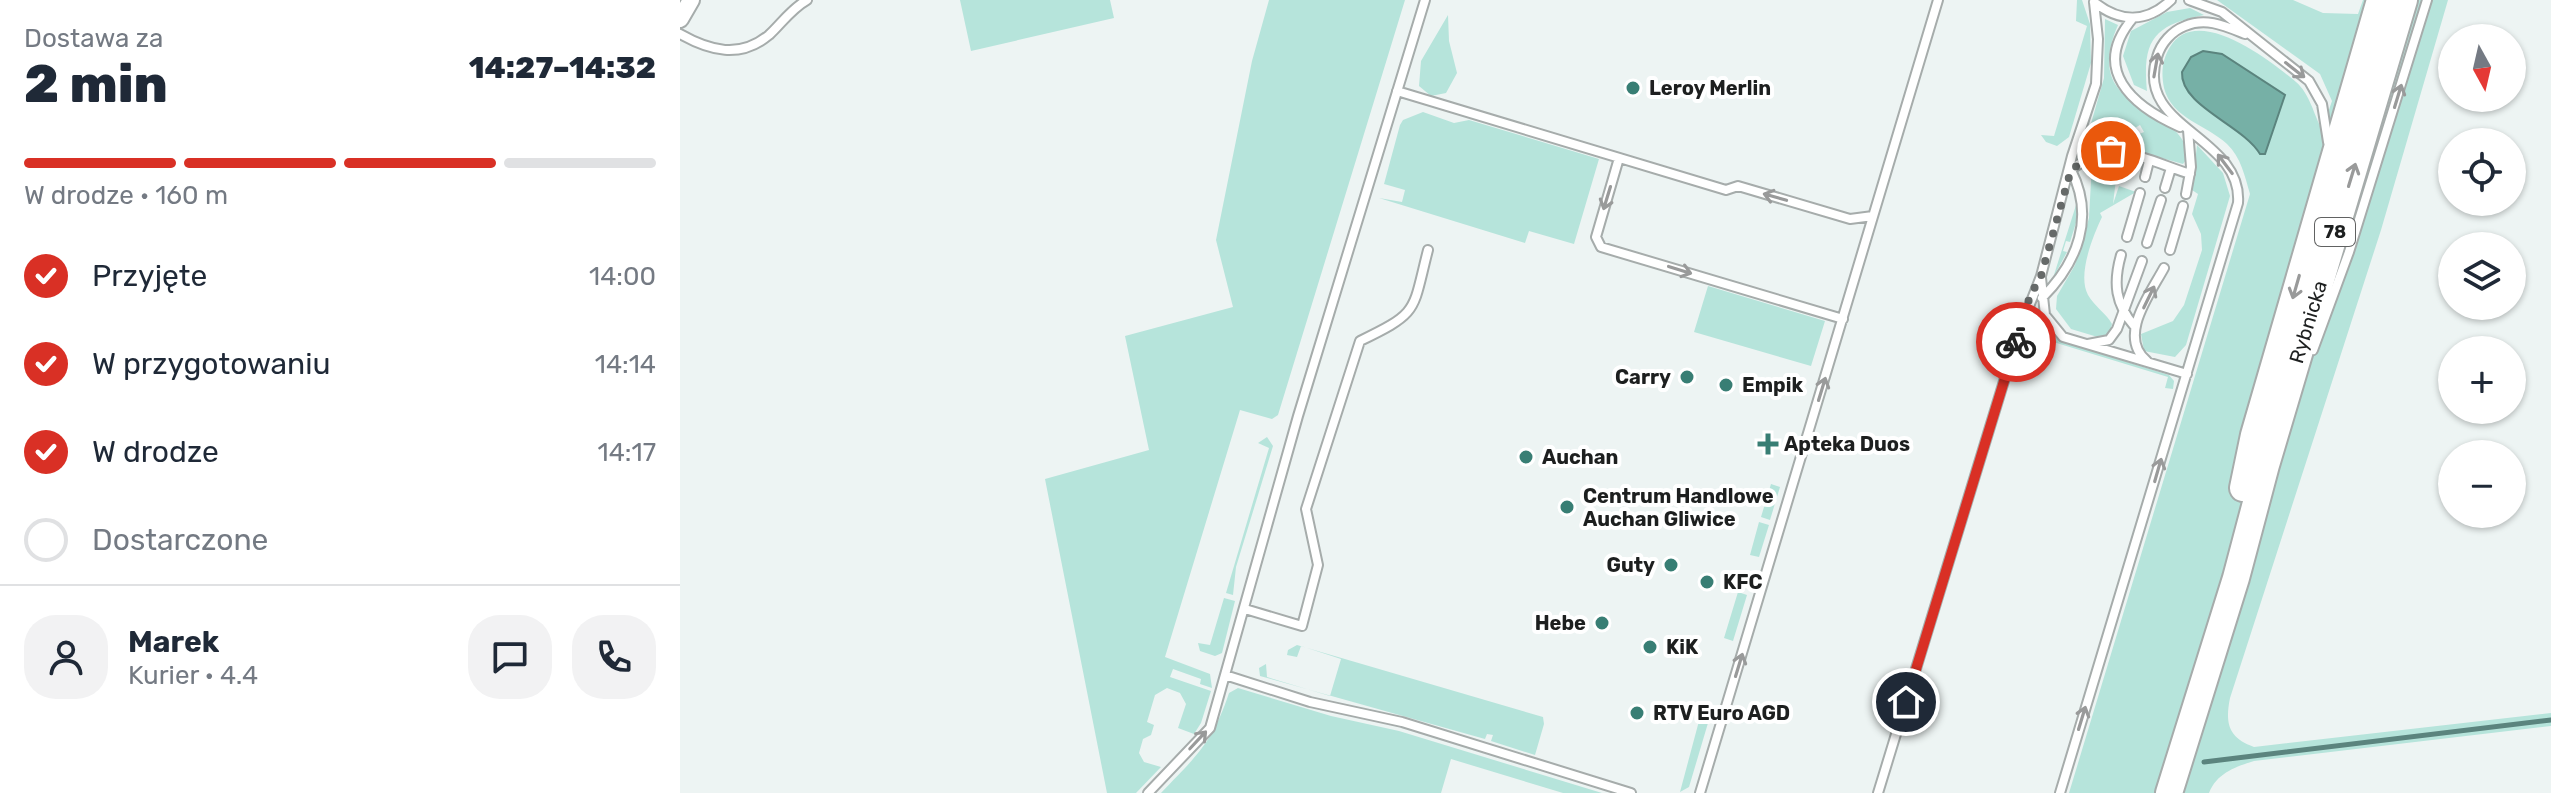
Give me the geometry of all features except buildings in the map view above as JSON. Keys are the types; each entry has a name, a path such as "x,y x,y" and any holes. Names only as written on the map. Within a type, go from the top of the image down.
{"main road":[{"name":"Rybnicka","path":"2213,644 2254,435 2380,0"},
{"name":"Rybnicka","path":"2169,793 2236,578 2266,465 2404,0"}],"street":[{"path":"680,19 691,0"}],"lane":[{"path":"680,34 723,51 746,49 768,35 807,0"},
{"path":"1148,793 1210,728 1298,416 1425,0"},
{"path":"1700,793 1938,0"},
{"path":"2093,1 2118,17 2133,18 2154,13 2171,0"},
{"path":"2189,0 2216,9 2245,34 2302,74 2319,96 2328,141 2319,213"},
{"path":"2310,363 2349,252 2427,0"},
{"path":"1878,793 2019,332 2041,276 2071,170 2097,74 2093,1"},
{"path":"2133,18 2115,48 2115,66 2121,83 2135,99 2188,130"},
{"path":"2060,793 2238,197 2236,180 2227,164 2166,110 2157,95 2154,69 2159,50 2175,31 2198,22 2220,24 2245,34"},
{"path":"1397,91 1726,190 1738,186 1850,219 1873,216"},
{"path":"2186,194 2190,174 2188,130"},
{"path":"2071,170 2102,152 2120,152 2190,174"},
{"path":"1619,158 1596,237 1601,247 1843,319"},
{"path":"2145,177 2149,161"},
{"path":"2165,188 2171,168"},
{"path":"2042,298 2068,266 2083,221 2082,194 2071,170"},
{"path":"2127,237 2140,193"},
{"path":"2147,243 2161,200"},
{"path":"2170,250 2183,206"},
{"path":"1245,609 1302,626 1318,565 1306,509 1360,341 1398,323 1413,310 1428,250"},
{"path":"2121,255 2115,292 2123,314 2135,327"},
{"path":"2083,344 2109,340 2123,314 2142,261"},
{"path":"2151,364 2137,350 2135,327 2164,268"},
{"path":"2041,276 2042,298 2053,328 2083,344 2187,374"},
{"path":"2266,465 2289,424"},
{"path":"1225,675 1310,702 1402,722 1631,793"}],"shaded area":[{"path":"960,0 1110,0 1114,18 971,51"},
{"path":"1269,0 1405,0 1278,415 1272,419 1240,410 1165,657 1210,674 1212,688 1200,684 1201,679 1173,669 1170,677 1211,691 1201,723 1194,734 1178,728 1186,704 1180,693 1167,688 1155,695 1147,722 1154,725 1151,735 1143,739 1139,753 1144,762 1161,767 1136,793 1107,793 1045,479 1149,450 1125,336 1233,307 1216,240 1252,61"},
{"path":"2077,0 2082,0 2090,24 2091,63 2069,137 2057,146 2046,142 2041,135 2054,136 2087,26 2076,21"},
{"path":"2217,0 2293,0 2323,13 2358,14 2363,0 2448,0 2441,24 2438,24 2438,34 2381,230 2230,698 2230,728 2239,739 2254,747 2551,713 2551,726 2254,761 2222,776 2209,793 2069,793 2250,194 2232,149 2182,114 2168,99 2163,77 2165,57 2182,35 2197,31 2233,40 2269,61 2301,87 2322,130 2332,101 2320,74"},
{"path":"2190,8 2204,15 2173,24 2155,38 2147,59 2147,91 2134,85 2123,56 2131,31 2167,12"},
{"path":"1448,15 1449,41 1457,73 1446,93 1431,96 1419,86 1421,61"},
{"path":"2105,19 2118,25 2109,55 2112,76 2122,92 2170,126 2182,139 2188,157 2183,164 2133,150 2137,135 2144,132 2140,125 2133,129 2135,135 2131,149 2093,136 2090,127 2104,78"},
{"path":"2203,51 2222,54 2285,95 2265,154 2260,154 2240,134 2201,105 2184,84 2182,72 2191,57"},
{"path":"1423,112 1454,123 1469,120 1599,159 1574,244 1529,231 1525,243 1379,198 1402,202 1405,190 1384,184 1400,125 1403,120"},
{"path":"2197,145 2223,173 2230,196 2186,345 2175,357 2144,351 2141,334 2173,321 2184,305 2202,250 2201,234 2192,214 2198,194 2192,190"},
{"path":"2092,163 2117,171 2113,204 2119,186 2136,192 2100,213 2102,217 2085,267 2088,295 2112,324 2110,333 2101,338 2071,329 2056,309 2057,296 2075,265 2089,218"},
{"path":"2077,202 2079,213 2070,242 2066,241 2063,251 2067,252 2053,278"},
{"path":"1708,286 1825,321 1811,366 1694,332"},
{"path":"2035,312 2047,330 2060,341 2169,375 2174,381 2173,389 2165,388 2168,377 2027,334"},
{"path":"1267,437 1273,446 1236,567 1233,595 1226,593 1269,448 1258,443"},
{"path":"1771,484 1780,487 1770,520 1761,517"},
{"path":"1759,522 1769,525 1759,557 1750,555"},
{"path":"1738,592 1747,595 1733,641 1724,638"},
{"path":"1224,598 1235,601 1222,653 1215,656 1200,651 1198,643 1210,645"},
{"path":"1301,646 1297,657 1287,655 1288,650"},
{"path":"1306,648 1543,717 1544,724 1535,755 1491,741 1493,735 1487,734 1485,739 1330,696 1341,659"},
{"path":"1266,664 1267,677 1311,690 1260,676 1259,668"},
{"path":"1238,688 1331,716 1399,731 1602,793 1563,793 1451,759 1441,793 1161,793 1202,748 1216,725 1229,693"},
{"path":"1699,721 1708,723 1689,787 1680,792"}],"waterway":[{"path":"2204,762 2551,720"}],"way so far":[{"path":"2016,342 2030,296 2041,276 2071,170 2093,155 2111,151"}],"place":[{"name":"Leroy Merlin","path":"1633,88"},
{"name":"Carry","path":"1687,377"},
{"name":"Empik","path":"1726,385"},
{"name":"Apteka Duos","path":"1768,444"},
{"name":"Auchan","path":"1526,457"},
{"name":"Centrum Handlowe Auchan Gliwice","path":"1567,507"},
{"name":"Guty","path":"1671,565"},
{"name":"KFC","path":"1707,582"},
{"name":"Hebe","path":"1602,623"},
{"name":"KiK","path":"1650,647"},
{"name":"RTV Euro AGD","path":"1637,713"}],"route":[{"path":"1906,702 2016,342"}]}
